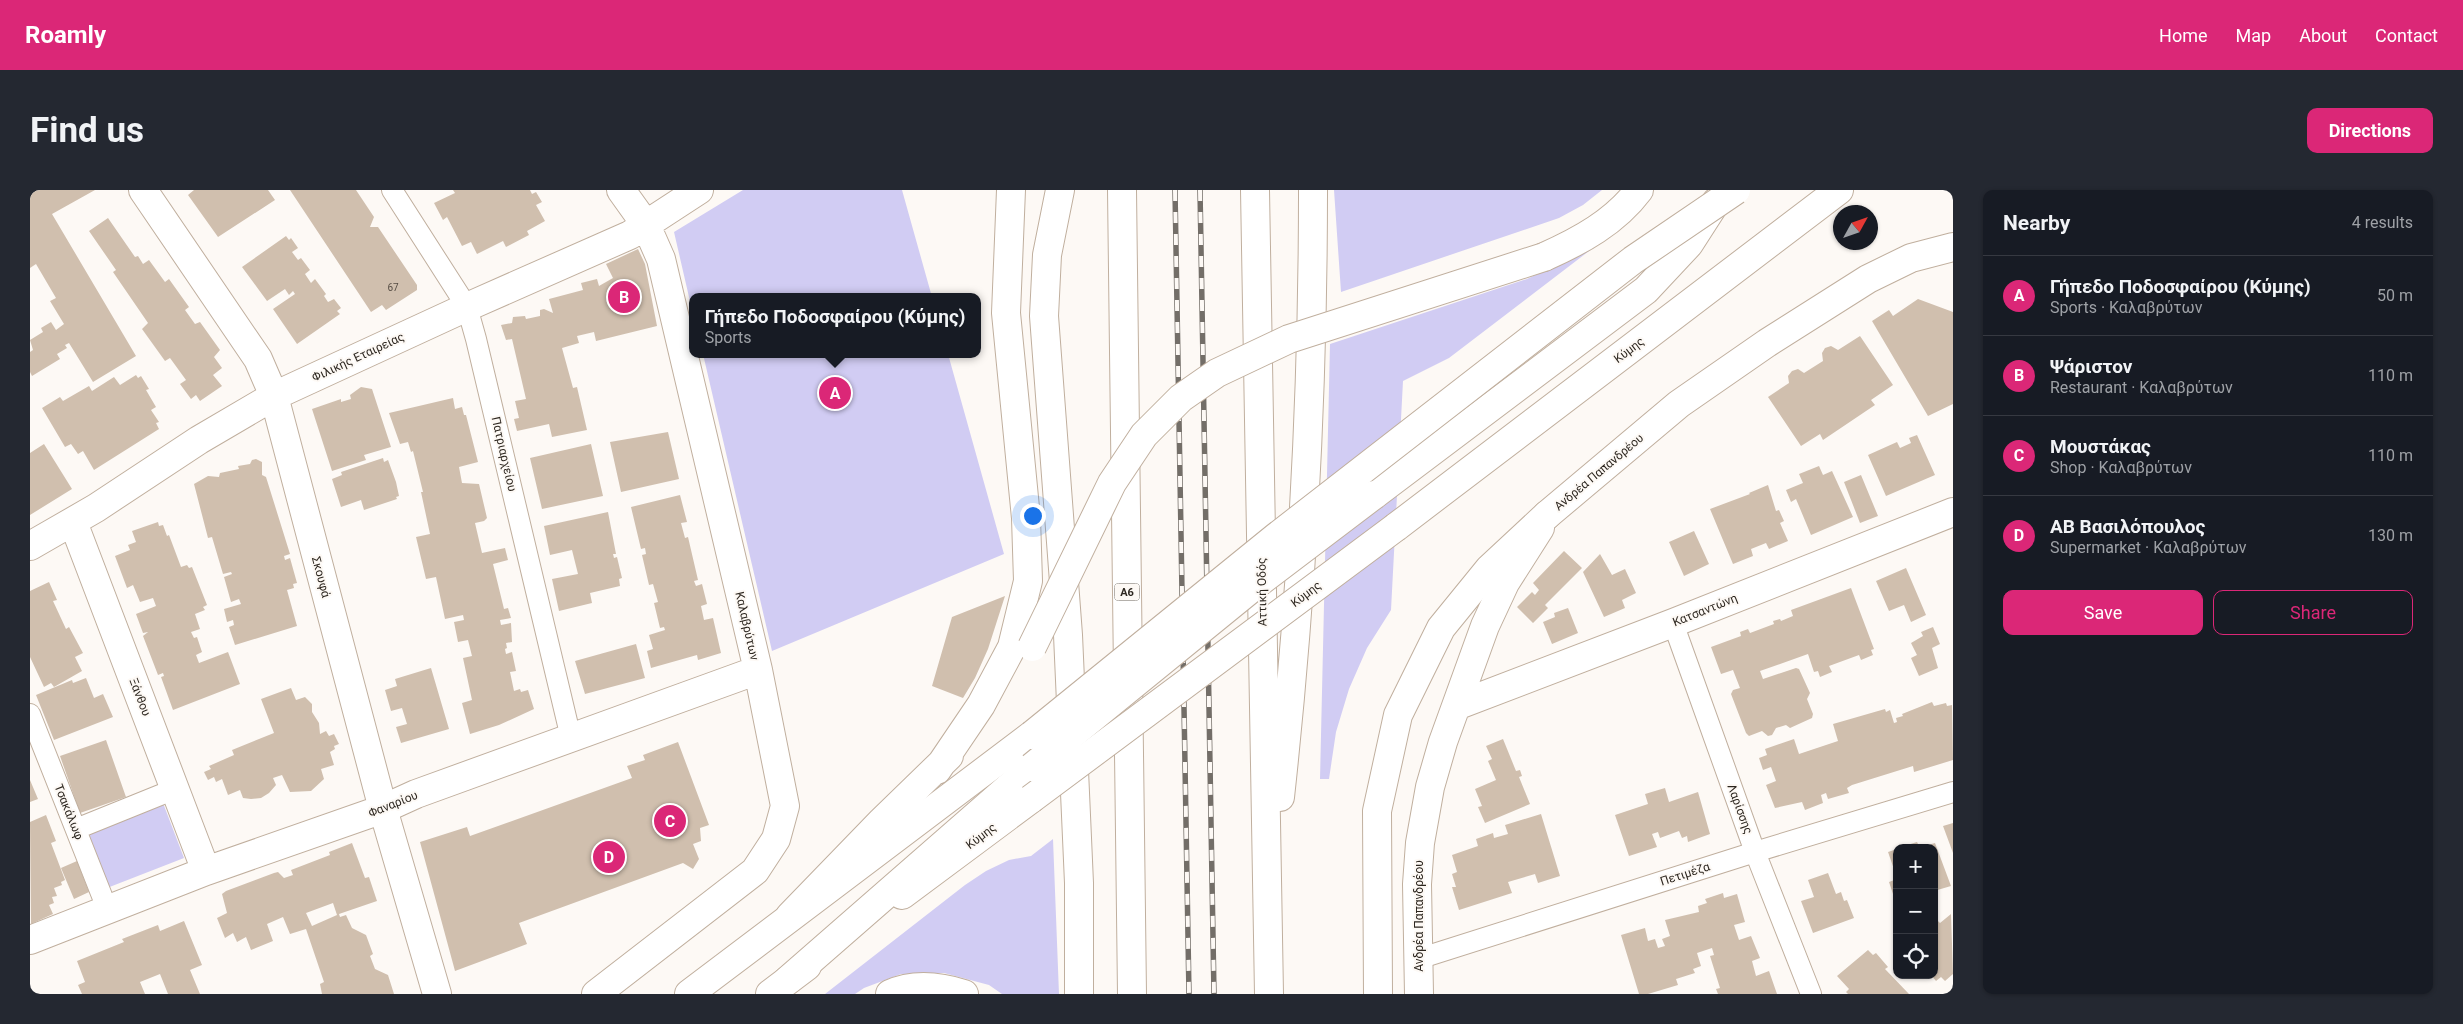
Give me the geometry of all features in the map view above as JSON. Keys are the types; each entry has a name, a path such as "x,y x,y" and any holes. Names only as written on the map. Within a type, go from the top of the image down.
{"main road":[{"name":"Σκουφά","path":"143,190 258,359 274,396 383,809 437,994"},
{"name":"Καλαβρύτων","path":"596,994 755,871 776,839 785,806 758,670 661,258 646,226 621,190"},
{"name":"Φιλικής Εταιρείας","path":"30,546 73,522 199,440 274,396 467,306 630,235 699,190"},
{"path":"937,770 981,705 1012,647 1028,581 1026,518 1006,313 1011,190"},
{"path":"1060,190 1047,255 1044,316 1068,635 1079,883 1079,994"},
{"name":"Α6","path":"1122,190 1132,994"},
{"name":"Αττική Οδός","path":"1255,190 1269,994"},
{"path":"1268,915 1296,656 1313,311 1313,190"},
{"path":"790,916 882,821 937,770 990,713 1032,647 1112,483 1129,456 1160,417 1192,389 1217,373 1289,339 1544,257 1593,233 1614,216 1639,190"},
{"path":"779,987 1032,767 1250,589 1646,290 1689,244 1723,190"},
{"path":"689,994 1032,735 1261,549 1632,260 1736,190"},
{"name":"Κύμης","path":"779,987 1396,527 1839,190"},
{"name":"Ανδρέα Παπανδρέου","path":"1419,994 1417,884 1420,844 1430,787 1456,706 1485,626 1505,583 1547,515 1679,404 1767,343 1868,279 1911,258 1953,248"},
{"name":"Κατσαντώνη","path":"1456,706 1673,623 1953,512"},
{"path":"1378,994 1377,811 1398,715 1441,628 1489,568 1547,515"},
{"name":"Ξάνθου","path":"73,522 206,871"},
{"name":"Φαναρίου","path":"30,940 206,871 383,809 758,670"},
{"path":"890,994 905,987 943,987 964,994"}],"street":[{"name":"Πατριαρχείου","path":"392,190 467,306 479,348 571,738"},
{"name":"Λαρίσσης","path":"1673,623 1755,852 1811,994"},
{"name":"Τσακάλωφ","path":"30,714 108,911"},
{"path":"76,829 175,790"},
{"name":"Πετιμέζα","path":"1418,959 1755,852 1953,792"}],"shaded area":[{"path":"743,190 902,190 931,293 689,293 689,297 674,232"},
{"path":"1334,190 1602,190 1583,205 1559,218 1341,292"},
{"path":"1610,235 1449,358 1403,381 1391,610 1367,648 1349,689 1336,732 1329,779 1320,779 1330,344 1527,279 1555,266"},
{"path":"704,358 949,358 1004,554 772,651"},
{"path":"163,803 184,858 107,888 86,834"},
{"path":"1053,839 1059,994 1002,994 989,985 944,973 901,974 864,988 855,994 825,994 965,885 986,871 1009,860 1031,856"}],"building":[{"path":"30,190 95,190 52,214 136,356 93,382 69,343 65,345 67,348 57,354 60,359 32,376 30,372 30,352 33,350 30,340 43,332 41,328 51,322 56,330 64,324 50,301 56,298 36,264 30,268"},
{"path":"194,190 268,190 275,200 218,237 188,195"},
{"path":"290,190 356,190 374,217 370,227 378,227 417,285 417,290 386,310 382,305 371,312"},
{"path":"453,190 530,190 532,194 536,192 542,202 536,205 545,221 527,231 529,235 506,247 503,241 477,254 471,242 462,246 447,217 443,220 434,203 455,193"},
{"path":"108,218 135,257 138,256 143,264 149,260 165,282 169,279 189,307 185,310 195,324 200,322 220,350 214,357 222,368 213,375 222,386 200,401 196,395 191,399 180,384 186,380 170,358 165,361 142,329 148,323 113,272 116,270 89,231"},
{"path":"286,236 289,240 291,238 298,248 292,252 298,260 301,258 310,270 305,274 311,283 315,279 326,294 324,296 328,302 334,299 341,308 337,311 340,314 297,344 273,309 295,294 293,291 289,295 285,289 267,301 242,267"},
{"path":"638,249 645,264 657,326 596,341 594,332 577,336 579,343 562,348 573,388 577,387 587,430 552,437 549,424 517,431 514,419 519,418 515,401 526,399 512,339 506,340 501,325 512,323 513,317 525,316 526,319 540,316 540,310 544,309 553,313 549,299 583,290 581,283 597,279 599,286 613,278 606,264"},
{"path":"1918,299 1953,312 1953,404 1928,416 1872,321 1889,310 1893,316"},
{"path":"1860,336 1893,385 1871,400 1875,405 1823,440 1820,434 1801,446 1768,397 1789,383 1788,376 1792,371 1798,369 1804,373 1823,361 1822,353 1825,348 1831,346 1838,350"},
{"path":"136,375 138,378 141,376 149,389 146,390 156,407 151,410 159,422 156,423 159,429 94,470 83,451 78,454 71,444 65,447 42,408 60,397 63,401 89,386 92,391 114,377 120,385"},
{"path":"361,387 372,389 391,447 364,455 366,460 332,471 312,409 341,399 341,402 351,399 350,395"},
{"path":"453,398 455,409 462,407 464,415 466,415 478,462 459,467 462,483 479,484 487,518 484,521 475,523 482,553 505,548 508,560 493,564 504,609 508,608 511,618 500,620 501,625 511,623 512,642 506,643 507,648 505,649 506,654 512,652 516,671 510,672 514,691 520,689 521,692 528,690 534,709 499,725 470,734 462,703 472,700 463,658 472,656 468,640 458,642 454,622 464,620 463,615 445,619 436,577 426,579 416,537 430,534 421,492 423,492 413,451 411,452 408,442 400,444 389,413"},
{"path":"668,432 679,479 621,492 610,442"},
{"path":"1917,435 1935,475 1886,496 1868,455 1897,442 1900,448 1911,443 1909,438"},
{"path":"44,444 72,489 30,515 30,453"},
{"path":"591,444 603,496 542,509 530,458"},
{"path":"383,458 384,462 388,460 396,482 399,496 396,497 397,499 364,510 361,500 341,507 332,479 342,475 341,472"},
{"path":"256,459 262,462 262,475 266,477 290,554 284,556 285,560 290,558 297,583 293,584 294,588 287,590 297,626 235,645 229,627 234,625 233,620 227,622 224,609 241,604 239,599 231,602 224,577 232,574 231,572 223,574 212,537 208,538 194,484 208,476 219,477 220,473 239,469 238,466 250,464 252,460"},
{"path":"1819,466 1823,475 1832,471 1853,517 1811,535 1796,499 1791,502 1786,490 1803,483 1799,474"},
{"path":"1861,475 1878,516 1860,523 1844,482"},
{"path":"1768,485 1776,511 1779,510 1784,521 1780,523 1788,541 1769,549 1766,543 1751,549 1753,556 1733,564 1710,509"},
{"path":"680,495 687,522 681,523 685,538 688,537 698,580 694,581 696,586 702,584 707,604 701,606 704,620 713,618 721,653 698,660 697,655 651,668 647,651 653,649 649,635 665,630 664,627 660,628 654,603 658,602 653,584 649,585 642,555 646,554 645,548 641,549 631,507"},
{"path":"608,512 616,554 613,554 614,558 617,557 622,578 619,579 620,586 590,593 592,603 559,611 552,579 578,574 572,550 550,555 544,526"},
{"path":"158,522 159,526 163,525 167,536 169,535 181,567 187,565 189,568 192,567 207,605 203,607 205,610 195,614 200,629 191,632 194,638 197,637 202,652 196,655 199,663 228,652 240,684 173,710 161,677 164,676 163,673 158,675 143,636 148,632 143,633 136,614 156,606 153,598 140,602 133,585 127,588 115,556 130,550 128,545 136,542 132,531"},
{"path":"1694,531 1709,564 1684,576 1669,542"},
{"path":"1564,551 1582,568 1545,605 1548,608 1533,623 1517,607 1532,592 1535,595 1539,590 1533,583"},
{"path":"1600,554 1612,575 1625,569 1636,593 1622,600 1625,608 1604,617 1583,572"},
{"path":"1906,568 1926,615 1911,622 1904,605 1889,611 1876,581"},
{"path":"49,582 57,600 53,601 66,629 69,627 83,653 75,657 82,671 54,687 51,683 44,687 30,657 30,591"},
{"path":"1851,588 1874,649 1871,650 1873,655 1861,660 1859,655 1829,666 1832,672 1820,677 1818,671 1814,672 1808,654 1760,671 1763,679 1796,668 1799,669 1810,693 1807,699 1813,714 1812,718 1790,728 1786,725 1776,728 1772,735 1768,736 1762,731 1749,736 1746,733 1731,694 1733,690 1740,688 1733,670 1721,674 1711,647 1741,636 1740,632 1748,629 1750,633 1774,624 1773,621 1780,619 1781,621 1793,616 1791,610"},
{"path":"1005,596 988,649 975,678 963,698 932,686 952,617"},
{"path":"1568,608 1578,633 1552,644 1543,622 1555,617 1554,613"},
{"path":"1933,627 1940,644 1932,648 1938,668 1919,676 1911,658 1917,655 1911,643 1923,636 1921,632"},
{"path":"636,644 645,678 585,694 575,661"},
{"path":"431,668 449,729 401,743 396,727 407,724 402,708 391,711 385,690 397,686 395,679"},
{"path":"86,678 94,698 103,694 113,717 54,740 36,695 72,680 73,683"},
{"path":"291,688 296,700 305,697 312,704 312,712 319,723 320,734 326,731 329,736 334,734 339,744 334,746 335,749 330,752 334,765 321,769 324,779 311,791 290,792 282,775 273,778 276,785 261,798 243,798 240,790 228,795 222,779 216,782 214,777 208,780 204,772 211,769 209,766 234,755 232,750 274,733 261,699"},
{"path":"1932,702 1934,706 1946,703 1947,706 1952,705 1953,760 1914,772 1913,766 1852,785 1847,788 1849,793 1828,799 1826,793 1821,795 1823,803 1805,810 1802,802 1775,808 1766,785 1776,781 1771,767 1763,770 1759,758 1767,755 1765,749 1794,739 1799,754 1838,741 1833,724 1885,709 1886,712 1890,710 1894,723 1897,722 1896,718 1903,716 1902,714"},
{"path":"1503,739 1516,771 1520,770 1522,776 1519,777 1530,804 1485,823 1478,807 1482,806 1475,789 1496,780 1488,761 1492,759 1486,746"},
{"path":"106,740 126,797 80,813 60,756"},
{"path":"678,742 709,825 700,828 701,841 693,844 699,859 693,869 683,863 519,923 527,944 455,971 420,842 467,827 470,836 632,778 627,766 645,760 643,755"},
{"path":"30,780 38,799 30,802"},
{"path":"1665,788 1669,802 1698,792 1710,834 1688,842 1687,836 1682,838 1679,831 1660,838 1658,832 1652,834 1657,847 1629,856 1615,815 1648,804 1645,794"},
{"path":"1541,814 1560,876 1538,883 1535,874 1508,882 1512,893 1459,910 1452,887 1456,887 1452,874 1457,872 1452,855 1478,846 1476,839 1493,833 1494,838 1508,834 1505,825"},
{"path":"46,815 56,841 51,843 65,880 61,882 62,885 54,888 57,896 52,897 54,903 49,905 53,914 31,924 30,822"},
{"path":"1953,823 1953,853 1943,826"},
{"path":"352,843 365,878 369,877 377,901 339,914 340,917 346,915 352,928 366,935 373,954 370,956 375,969 388,975 394,994 322,994 320,984 324,982 306,929 290,934 283,917 267,924 273,941 251,950 246,937 237,942 233,933 225,938 217,918 227,913 222,894 274,873 278,872 284,878 293,875 291,870 330,855 329,852","holes":["333,903 337,915 312,926 306,913"]},
{"path":"1893,850 1893,866 1888,852"},
{"path":"1938,851 1951,886 1938,890"},
{"path":"77,861 89,892 74,899 61,868"},
{"path":"1828,873 1836,894 1841,892 1844,901 1847,900 1854,918 1813,933 1801,901 1814,897 1808,880"},
{"path":"1893,880 1893,894 1889,882"},
{"path":"1723,893 1724,898 1737,894 1745,922 1734,925 1739,940 1751,936 1760,958 1752,961 1756,976 1769,971 1777,994 1718,994 1716,989 1720,988 1710,956 1714,955 1712,948 1697,953 1701,966 1693,969 1695,973 1676,979 1678,985 1648,994 1639,994 1621,935 1645,928 1648,941 1655,939 1658,948 1665,946 1662,939 1670,936 1665,920 1699,912 1698,906 1707,903 1705,899"},
{"path":"1951,914 1953,974 1945,981 1941,977 1936,981 1934,979 1938,979 1938,921 1940,923"},
{"path":"184,921 202,965 190,970 200,994 168,994 160,974 140,982 145,994 82,994 78,985 85,982 77,961 124,942 122,939 158,925 160,931"},
{"path":"1868,950 1873,955 1876,953 1888,967 1885,969 1893,979 1909,994 1848,994 1846,992 1849,989 1837,976"}],"railway":[{"path":"1175,190 1189,994"},
{"path":"1200,190 1214,994"}],"place":[{"name":"Ψάριστον","path":"624,297"},
{"name":"Γήπεδο Ποδοσφαίρου (Κύμης)","path":"835,393"},
{"name":"Μουστάκας","path":"670,821"},
{"name":"ΑΒ Βασιλόπουλος","path":"609,857"}]}
